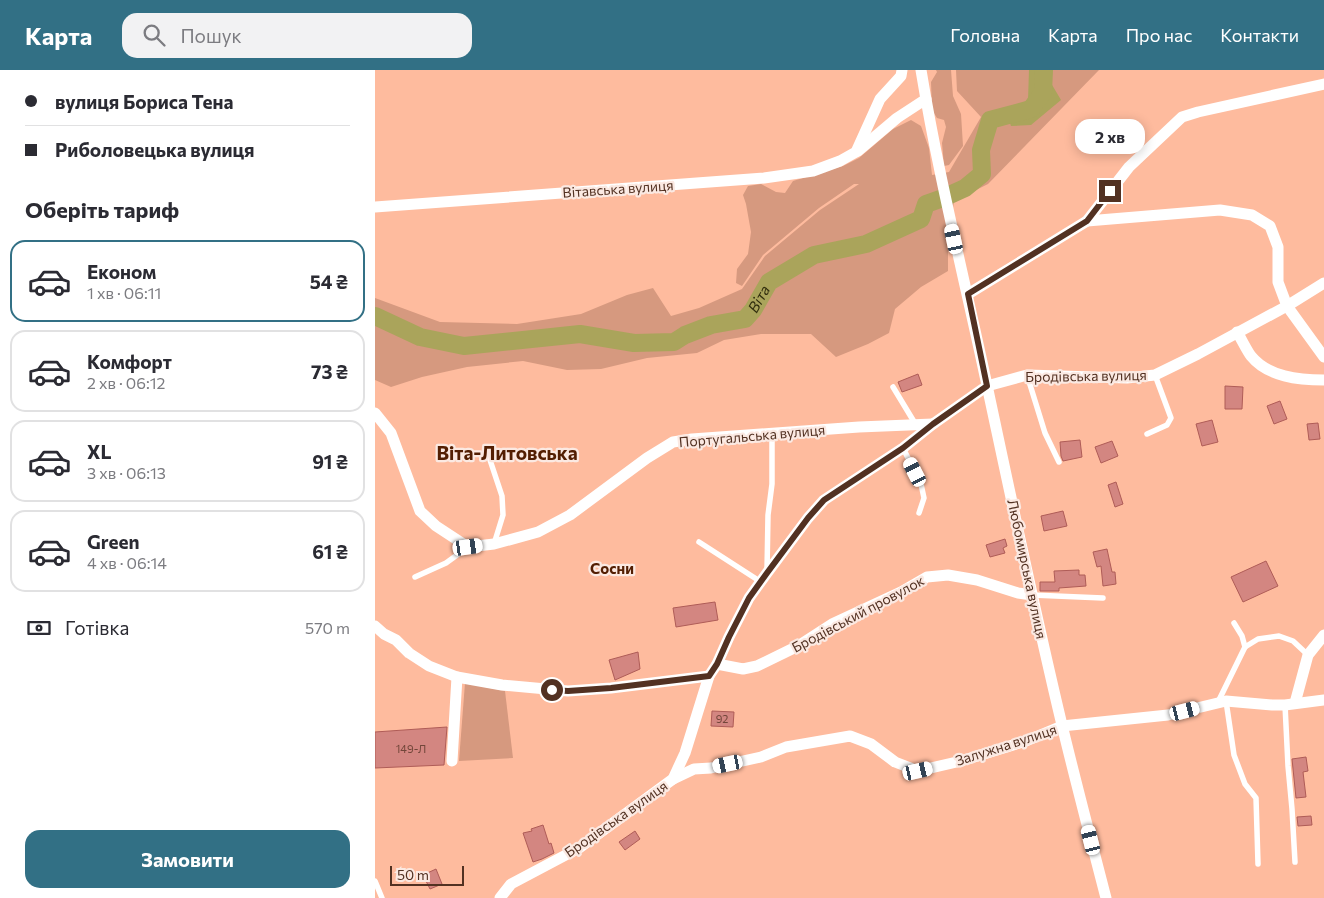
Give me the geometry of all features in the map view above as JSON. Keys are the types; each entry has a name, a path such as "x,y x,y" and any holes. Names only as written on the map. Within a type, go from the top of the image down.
{"street":[{"path":"856,152 880,99 901,76 902,70"},
{"path":"921,70 926,99"},
{"path":"968,294 1087,221 1129,167 1182,117 1324,84"},
{"name":"Вітавська вулиця","path":"375,207 779,177 813,171 840,162 856,152 897,118 926,99"},
{"name":"Любомирська вулиця","path":"926,99 954,239 968,294 1032,594 1062,726 1106,897"},
{"path":"1087,221 1220,210 1252,214 1270,226 1278,247 1278,282 1287,306 1324,357"},
{"name":"Бродівська вулиця","path":"500,898 511,884 579,848 673,779 685,753 709,676 717,664 749,598 808,518 824,500 903,448 987,386 1027,375 1127,378 1155,375 1287,306 1324,283"},
{"path":"1237,332 1252,356 1267,369 1284,376 1308,380 1324,380"},
{"path":"375,413 391,433 420,511 436,526 468,547"},
{"name":"Португальська вулиця","path":"468,547 494,544 538,532 570,515 647,458 673,442 859,427 933,424"},
{"name":"Бродівський провулок","path":"717,664 743,669 757,666 798,646 832,624 901,592 927,577 948,575 977,580 1019,594 1032,594"},
{"path":"375,626 429,666 457,677 510,686 568,691 611,688 709,676"},
{"path":"1290,704 1308,655 1324,635"},
{"path":"452,762 457,677"},
{"name":"Залужна вулиця","path":"673,779 694,769 711,768 761,757 786,746 850,736 871,744 895,762 918,771 961,761 1007,747 1062,726 1168,715 1222,702 1272,705 1324,700"}],"lane":[{"path":"1027,375 1045,433 1059,462"},
{"path":"1147,434 1167,425 1171,418 1155,375"},
{"path":"893,387 916,425"},
{"path":"699,542 764,578 767,515 772,484 772,434"},
{"path":"903,448 921,484 924,498 919,513"},
{"path":"489,458 502,496 503,515 494,544"},
{"path":"415,577 447,563 468,547"},
{"path":"1032,594 1103,598"},
{"path":"1234,623 1242,636 1245,648"},
{"path":"1257,864 1256,798 1245,784 1234,755 1222,702 1245,648 1258,639 1279,636 1293,641 1308,655"},
{"path":"1290,704 1288,766 1295,862"},
{"path":"375,881 382,898"}],"shaded area":[{"path":"936,70 951,70 953,96 961,114 963,146 949,165 944,166 942,143 946,127 944,120 937,118 932,110 931,82 937,72"},
{"path":"956,70 1099,70 988,184 954,201 948,242 948,271 921,287 895,309 889,333 836,357 811,334 761,334 724,340 697,353 647,358 601,369 567,370 523,361 467,367 422,377 391,387 375,380 375,298 440,322 517,324 581,314 627,295 653,288 671,316 699,308 742,289 765,256 820,210 859,184 854,184 819,208 763,255 742,286 736,283 737,269 748,254 751,232 743,195 748,186 761,184 776,192 785,193 793,181 843,166 859,158 893,129 911,120 921,126 929,148 932,175 949,172 981,117 957,91"},
{"path":"1029,70 1053,70 1048,78 1061,100 1031,125 1011,126 1006,111 1028,100"},
{"path":"465,683 505,691 513,758 459,761"}],"building":[{"path":"918,374 922,385 902,392 898,382"},
{"path":"1225,386 1243,387 1242,409 1225,409"},
{"path":"1280,401 1287,419 1274,424 1267,406"},
{"path":"1212,420 1218,442 1202,446 1196,424"},
{"path":"1318,423 1320,439 1309,440 1307,424"},
{"path":"1080,440 1082,457 1063,461 1060,442"},
{"path":"1112,441 1118,456 1101,463 1095,447"},
{"path":"1116,482 1123,504 1115,507 1108,485"},
{"path":"1063,511 1067,526 1044,531 1041,516"},
{"path":"1005,539 1007,546 1003,548 1005,553 990,557 986,545"},
{"path":"1107,549 1112,572 1115,572 1116,584 1103,586 1101,566 1097,567 1093,552"},
{"path":"1266,561 1278,586 1243,602 1231,577"},
{"path":"1079,570 1079,575 1085,575 1086,586 1059,588 1059,591 1040,591 1040,582 1055,582 1054,571"},
{"path":"715,602 718,620 676,627 673,608"},
{"path":"638,652 640,669 615,680 609,660"},
{"path":"712,711 734,712 733,727 711,726"},
{"path":"447,727 444,765 375,768 375,732"},
{"path":"1306,757 1308,771 1303,772 1306,797 1296,798 1292,759"},
{"path":"1311,816 1312,825 1298,826 1297,817"},
{"path":"543,825 554,853 533,862 523,833"},
{"path":"635,831 640,839 625,850 619,842"},
{"path":"436,869 442,884 430,889 423,875"}],"waterway":[{"name":"Віта","path":"375,316 420,337 464,346 580,334 634,343 674,342 685,335 711,325 745,319 753,310 769,282 814,255 866,244 921,219 926,204 965,188 982,174 981,150 990,120 1031,109 1043,92 1044,70"}],"district":[{"name":"Віта-Литовська","path":"507,453"},
{"name":"Сосни","path":"612,569"}],"route":[{"path":"552,690 568,691 611,688 709,676 717,664 749,598 808,518 824,500 903,448 987,386 968,294 1087,221 1110,191"}]}
